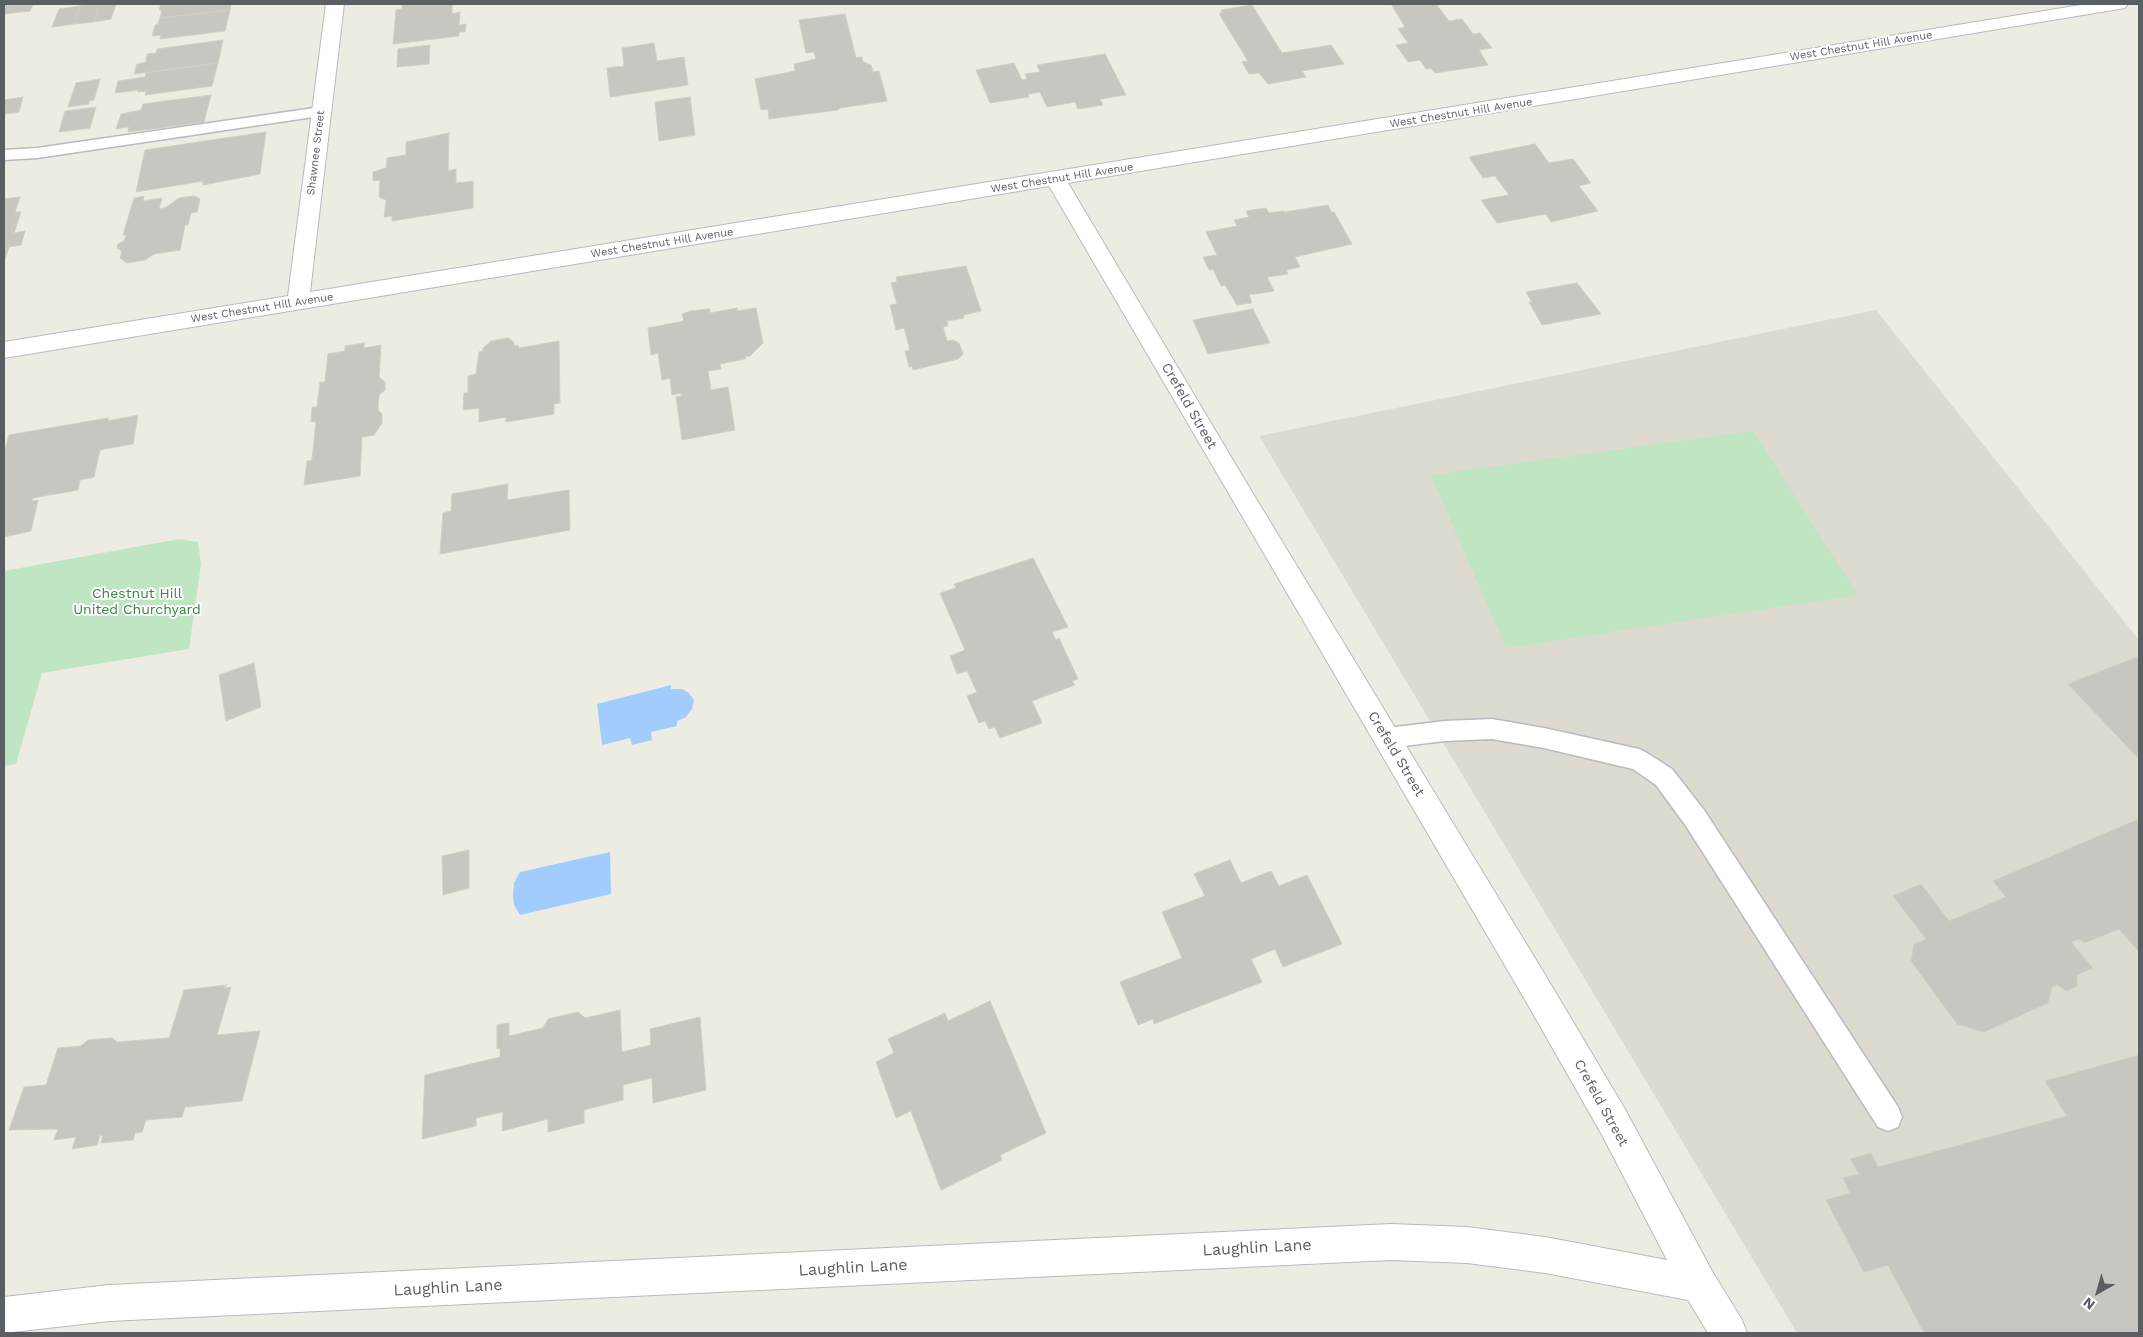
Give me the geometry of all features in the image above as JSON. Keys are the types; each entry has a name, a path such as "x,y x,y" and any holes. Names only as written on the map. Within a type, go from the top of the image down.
{"street":[{"name":"Shawnee Street","path":"298,303 335,4"},
{"name":"West Chestnut Hill Avenue","path":"4,350 2119,4"},
{"name":"Crefeld Street","path":"1055,179 1539,994 1609,1115 1699,1284 1729,1333"},
{"name":"Laughlin Lane","path":"4,1315 109,1302 315,1294 1392,1242 1467,1245 1545,1255 1699,1284"}],"lane":[{"path":"4,155 37,153 321,112"},
{"path":"1387,738 1445,731 1492,729 1544,738 1639,760 1664,777 1695,818 1888,1117"}],"shaded area":[{"path":"1876,310 2139,640 2139,1333 1797,1333 1259,436"}],"green space":[{"path":"1753,431 1858,595 1506,648 1431,475"},
{"name":"Chestnut Hill United Churchyard","path":"179,539 198,542 201,564 189,649 42,673 16,764 4,766 4,571"}],"water":[{"path":"671,685 671,689 682,689 689,693 694,700 692,709 686,717 677,721 677,726 651,732 652,740 632,745 630,738 602,745 597,704"},
{"path":"610,852 611,894 520,915 514,905 513,895 514,883 520,872"}],"building":[{"path":"5,4 33,4 30,11 4,14"},
{"path":"99,4 94,22 74,24 80,6"},
{"path":"99,4 116,4 111,19 94,22"},
{"path":"161,4 231,4 230,10 160,18 162,10 159,10"},
{"path":"402,4 455,4 452,6 452,14 460,12 459,25 466,24 465,32 459,32 459,36 393,44 396,10 402,9"},
{"path":"1391,4 1436,4 1449,21 1462,19 1473,34 1480,33 1492,48 1479,50 1488,65 1435,73 1431,68 1426,69 1420,60 1408,62 1396,45 1408,43 1398,29 1405,27"},
{"path":"1252,5 1282,53 1331,45 1344,64 1302,71 1306,77 1268,84 1259,73 1249,74 1242,62 1248,61 1219,14 1222,13 1221,10"},
{"path":"80,6 74,24 52,27 59,9"},
{"path":"230,10 225,31 160,39 161,35 152,36 155,25 158,24 160,18"},
{"path":"845,14 856,58 862,57 863,62 871,65 873,72 879,71 887,101 840,108 838,110 769,119 768,109 761,110 755,79 795,71 794,64 816,59 814,52 806,53 799,20"},
{"path":"223,40 218,63 134,74 137,64 146,62 147,54 156,53 157,49"},
{"path":"654,43 657,61 684,57 688,85 610,97 607,68 624,66 622,48"},
{"path":"430,45 429,64 397,67 398,49"},
{"path":"1105,54 1126,95 1100,99 1103,105 1078,109 1075,102 1047,107 1040,92 1028,94 1029,97 990,103 976,70 1014,63 1022,80 1027,79 1025,74 1040,72 1037,65"},
{"path":"218,63 212,86 145,95 146,91 138,92 138,90 115,93 118,81 145,77 146,73"},
{"path":"100,79 94,100 89,101 89,104 68,107 76,83"},
{"path":"211,95 204,122 128,132 129,127 116,129 121,114 141,110 143,104"},
{"path":"23,97 19,112 5,114 4,118 4,100"},
{"path":"690,97 695,135 659,141 655,102"},
{"path":"96,107 90,128 59,132 65,111"},
{"path":"266,132 260,174 203,185 203,181 136,192 145,150"},
{"path":"449,133 448,171 456,169 456,183 473,181 473,208 392,221 392,216 384,217 386,200 379,197 380,180 373,181 373,172 386,168 387,158 406,155 406,142"},
{"path":"1535,144 1549,163 1573,159 1591,183 1579,186 1598,211 1551,222 1546,214 1497,223 1481,200 1509,195 1495,176 1483,178 1469,157"},
{"path":"144,196 143,201 162,198 159,209 165,208 179,198 194,196 200,199 197,212 191,213 188,225 185,225 180,250 154,254 145,260 127,263 120,258 122,251 117,248 118,244 124,241 126,235 123,235 134,198"},
{"path":"20,197 15,212 21,212 14,233 25,231 21,245 9,247 4,262 4,199"},
{"path":"1328,205 1352,244 1295,257 1300,267 1286,270 1288,274 1267,277 1274,291 1249,295 1252,303 1237,305 1225,285 1221,286 1213,269 1209,270 1203,257 1217,255 1206,232 1237,226 1234,220 1249,217 1246,211 1266,208 1269,213 1285,212"},
{"path":"966,266 981,311 963,315 964,318 947,321 948,326 943,327 947,341 953,340 959,343 963,354 958,359 913,370 912,366 909,367 905,351 910,350 904,328 896,330 890,305 897,304 891,283 897,282 896,277"},
{"path":"1577,283 1601,314 1542,325 1529,302 1532,302 1526,292"},
{"path":"737,308 737,311 756,308 763,343 750,356 746,356 745,359 720,364 721,369 708,371 711,390 728,387 735,430 682,440 676,397 681,396 681,393 672,395 670,378 662,380 658,353 651,355 648,328 684,321 682,314 691,311 710,309 710,313"},
{"path":"1253,309 1270,343 1208,354 1193,320"},
{"path":"508,338 514,342 514,346 518,345 519,348 559,341 560,403 554,404 554,414 506,422 506,417 479,422 479,408 463,410 464,393 468,393 468,376 476,374 479,352 483,351 483,348 491,341"},
{"path":"364,343 364,348 381,345 379,377 385,382 385,390 379,395 378,410 382,414 382,423 374,435 362,437 360,476 304,485 307,461 312,460 316,421 311,422 312,407 317,407 320,382 325,382 328,354 345,351 345,346"},
{"path":"138,415 133,444 100,450 94,477 80,480 78,490 33,498 32,501 38,500 31,531 4,537 4,454 9,435 108,418 108,421"},
{"path":"508,484 507,500 569,490 570,530 440,554 443,513 451,511 452,494"},
{"path":"1033,558 1068,627 1052,632 1056,640 1059,638 1078,679 1072,681 1075,685 1032,701 1042,723 1000,738 995,727 989,729 985,721 979,723 967,696 977,692 967,671 957,674 950,656 965,650 940,593 956,588 954,584"},
{"path":"2137,657 2139,659 2139,756 2137,757 2068,684"},
{"path":"254,663 261,707 226,721 219,675"},
{"path":"2139,819 2139,952 2119,929 2085,943 2079,939 2071,942 2093,968 2077,975 2077,986 2067,991 2057,985 2052,987 2048,1003 1984,1032 1957,1024 1911,961 1914,944 1926,939 1893,896 1921,884 1949,921 2006,897 1993,881"},
{"path":"469,850 469,888 443,895 442,856"},
{"path":"1230,860 1241,883 1271,871 1279,886 1307,875 1342,944 1283,967 1275,949 1251,959 1262,982 1154,1024 1153,1019 1138,1025 1120,982 1182,958 1162,912 1205,896 1194,874"},
{"path":"226,985 224,988 231,987 217,1035 260,1031 242,1101 185,1107 182,1117 146,1120 142,1132 135,1133 133,1140 101,1143 103,1136 100,1135 97,1145 72,1149 76,1137 54,1140 58,1129 9,1130 24,1087 46,1085 58,1048 81,1046 88,1040 112,1038 117,1042 169,1038 184,990"},
{"path":"990,1001 1046,1133 1000,1155 1002,1160 941,1190 911,1111 896,1118 876,1062 894,1053 888,1039 945,1013 948,1021"},
{"path":"620,1010 622,1052 651,1045 650,1029 700,1017 706,1090 653,1103 652,1078 623,1085 623,1100 584,1110 584,1123 548,1132 548,1119 502,1131 503,1112 476,1118 476,1126 422,1139 425,1075 500,1057 500,1048 497,1049 497,1025 509,1023 509,1036 543,1028 548,1019 578,1012 585,1018"},
{"path":"2139,1055 2139,1333 1924,1333 1888,1265 1864,1272 1826,1200 1850,1193 1843,1178 1859,1174 1850,1159 1871,1153 1878,1167 2067,1116 2045,1081"}]}
